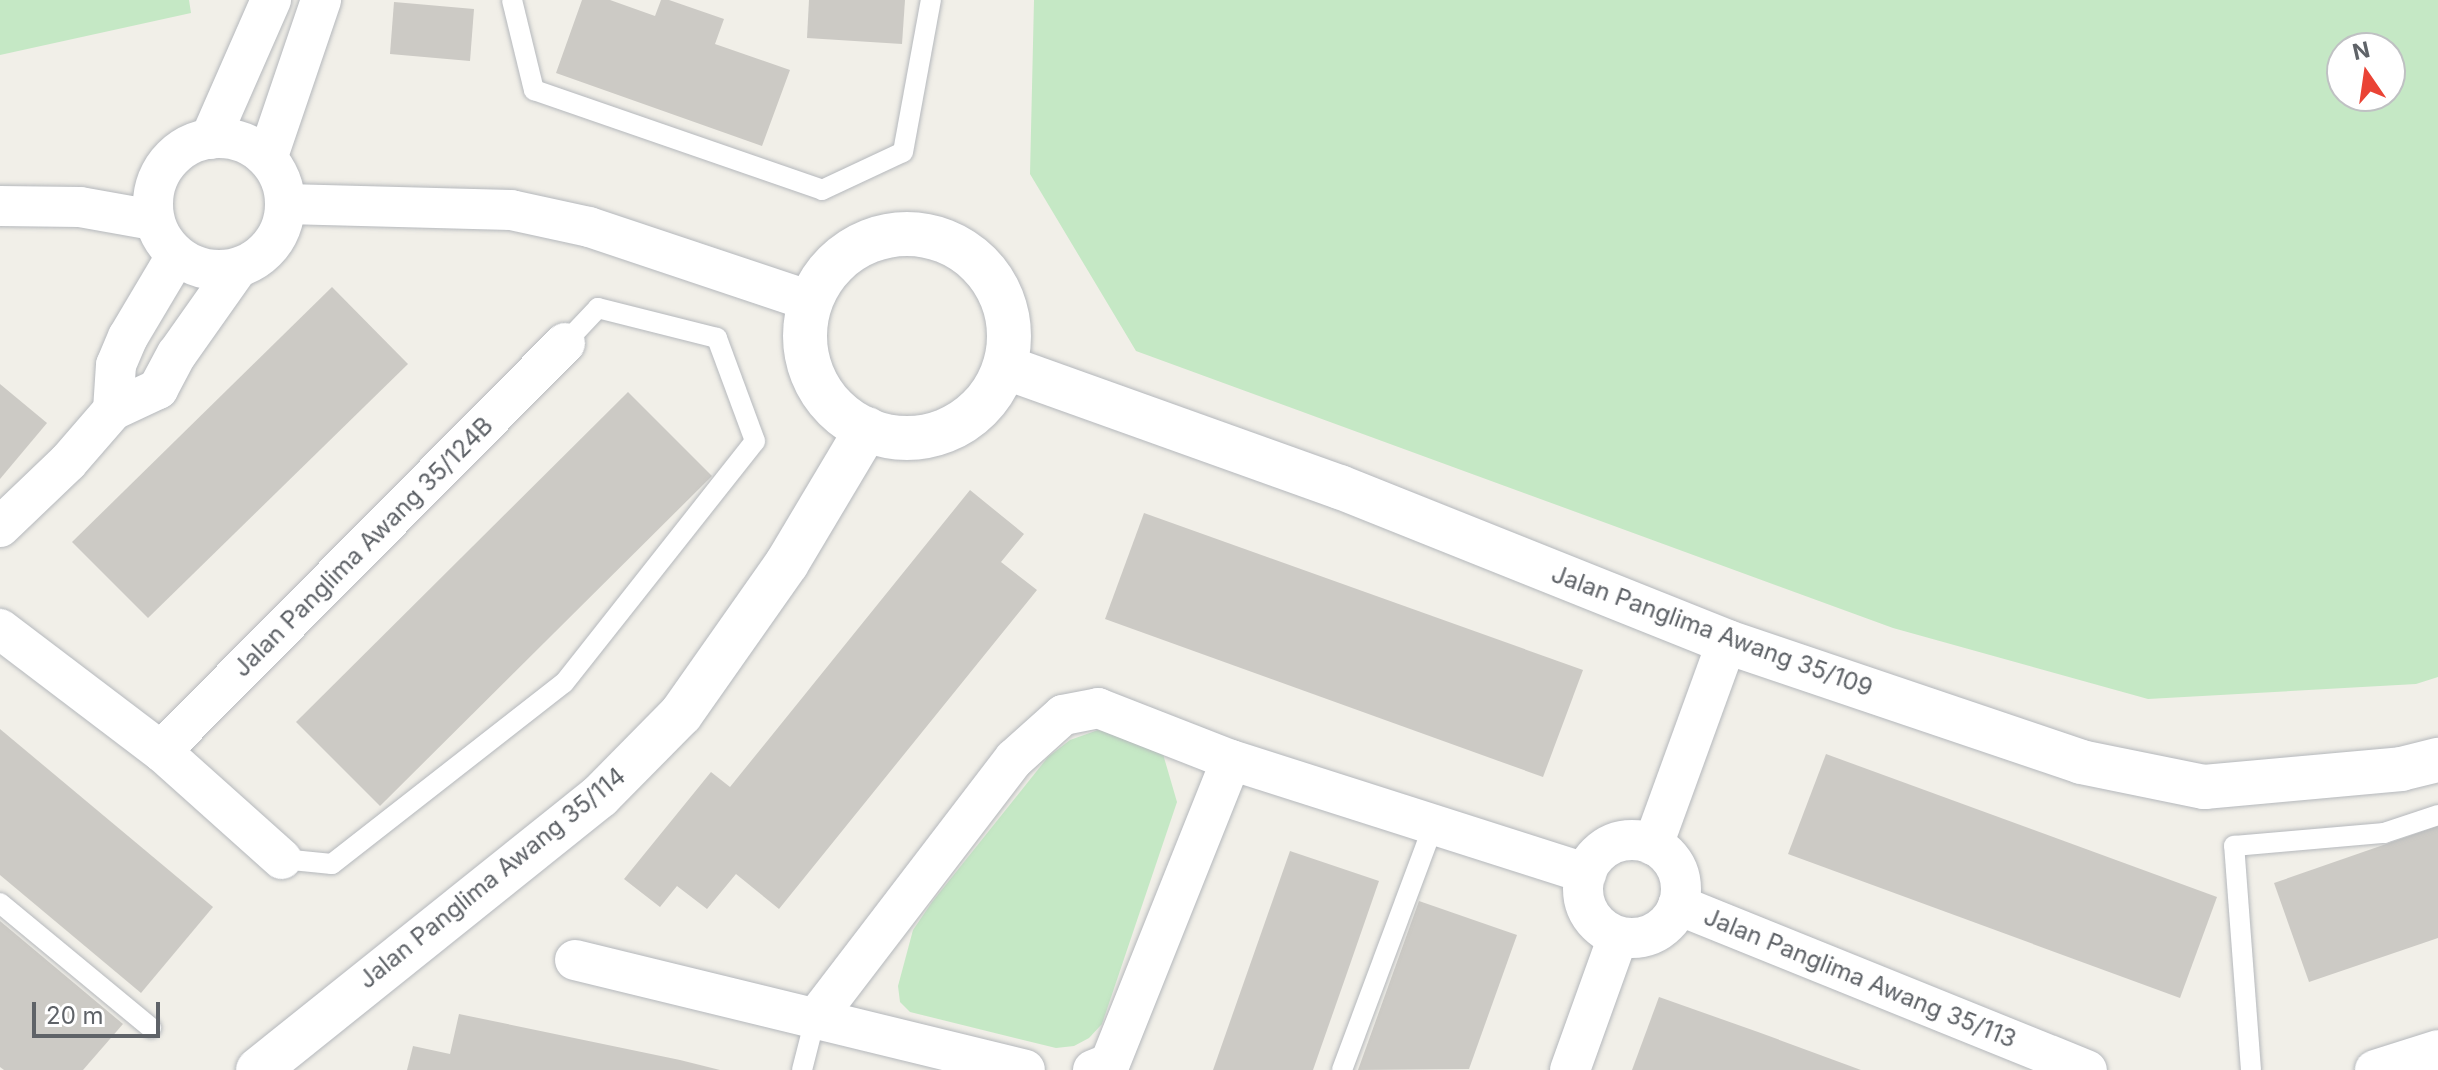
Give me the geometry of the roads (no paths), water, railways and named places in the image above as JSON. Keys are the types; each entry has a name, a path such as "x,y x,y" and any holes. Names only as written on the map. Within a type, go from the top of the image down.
{"street":[{"path":"210,139 271,0"},
{"path":"268,156 321,0"},
{"path":"229,137 268,156 282,182 286,204 283,225 272,244 257,259 237,269 215,271 191,267 176,256 162,239 153,220 152,198 158,177 171,158 189,145 210,139 229,137"},
{"path":"286,204 511,210 589,227 810,301"},
{"path":"0,206 80,207 153,220"},
{"path":"913,233 945,240 973,257 995,282 1008,312 1010,345 1007,368 982,406 954,427 921,437 886,436 853,423 827,401 810,370 804,336 810,301 826,273 850,250 880,237 913,233"},
{"path":"113,410 116,365 128,337 176,256"},
{"path":"0,527 68,462 113,410 158,389 177,354 237,269"},
{"name":"Jalan Panglima Awang 35/124B","path":"161,751 565,343"},
{"name":"Jalan Panglima Awang 35/109","path":"1007,368 1340,487 1727,642 2081,762 2204,787 2401,769 2438,760"},
{"name":"Jalan Panglima Awang 35/114","path":"258,1070 600,796 681,714 787,563 867,429"},
{"path":"0,629 161,751 282,859"},
{"path":"1653,845 1685,766 1727,642"},
{"path":"815,1019 1014,759 1063,715 1098,708 1231,760 1586,873"},
{"path":"1093,1070 1110,1063 1231,760"},
{"path":"1637,840 1653,845 1665,852 1680,876 1678,905 1662,929 1648,935 1618,937 1592,918 1583,888 1586,873 1594,858 1621,842 1637,840"},
{"name":"Jalan Panglima Awang 35/113","path":"1678,905 2087,1070"},
{"path":"1570,1070 1618,937"},
{"path":"575,960 1025,1070"},
{"path":"2375,1070 2438,1050"}],"lane":[{"path":"512,0 534,90 822,190 903,152 931,0"},
{"path":"282,859 332,864 564,683 755,441 717,338 598,308 565,343"},
{"path":"2251,1070 2234,846 2384,833 2438,815"},
{"path":"1342,1070 1433,826"},
{"path":"0,903 151,1028"},
{"path":"802,1070 815,1019"}]}
